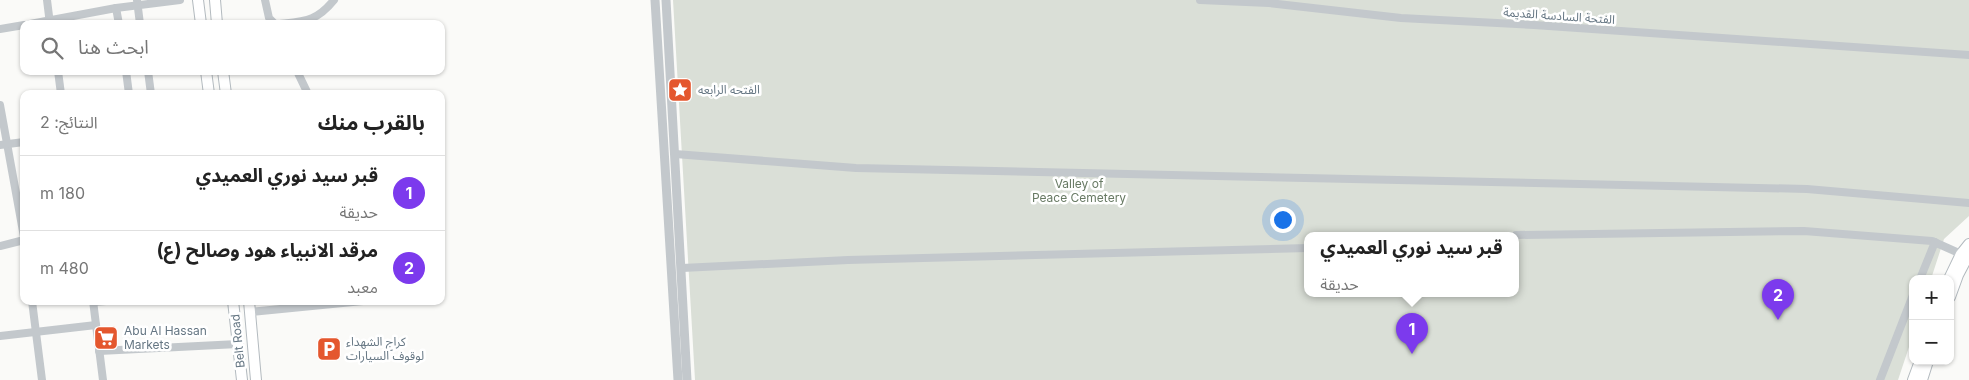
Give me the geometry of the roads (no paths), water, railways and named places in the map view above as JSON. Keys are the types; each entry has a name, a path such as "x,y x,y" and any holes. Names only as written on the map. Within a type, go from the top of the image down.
{"main road":[{"path":"198,0 200,20"},
{"path":"214,0 217,20"},
{"path":"207,75 208,90"},
{"path":"224,75 225,90"},
{"path":"1954,287 1969,244"},
{"path":"1952,275 1965,254"},
{"name":"Belt Road","path":"233,305 242,380"},
{"name":"Belt Road","path":"250,306 256,380"},
{"path":"1913,380 1919,365"},
{"path":"1922,380 1927,365"}],"street":[{"path":"47,0 50,20"},
{"path":"59,20 137,3 180,0"},
{"path":"265,0 271,20"},
{"path":"309,20 319,16 334,0"},
{"path":"655,0 678,380"},
{"path":"666,0 687,380"},
{"name":"الفتحة السادسة القديمة","path":"1200,0 1269,3 1401,18 1544,25 1969,55"},
{"path":"137,3 139,20"},
{"path":"116,8 118,20"},
{"path":"0,29 20,26"},
{"path":"59,75 60,90"},
{"path":"127,75 128,90"},
{"path":"149,75 150,90"},
{"path":"299,75 306,90"},
{"path":"0,105 3,145 20,221"},
{"path":"3,145 20,143"},
{"path":"675,154 856,168 1807,189 1969,202"},
{"path":"665,174 672,175 676,172"},
{"path":"667,198 672,196 678,199"},
{"path":"1519,235 1804,231 1935,242 1965,254"},
{"path":"0,246 20,240"},
{"path":"1922,275 1935,242"},
{"path":"682,268 848,260 1304,248"},
{"path":"33,305 42,380"},
{"path":"93,305 103,380"},
{"path":"250,306 273,305"},
{"path":"1880,380 1909,305"},
{"path":"0,336 96,325"},
{"path":"100,351 238,344"}],"place":[{"name":"الفتحه الرابعه","path":"680,90"},
{"name":"مرقد الانبياء هود وصالح (ع)","path":"1778,320"},
{"name":"Abu Al Hassan Markets","path":"106,338"},
{"name":"كراج الشهداء لوقوف السيارات","path":"329,349"},
{"name":"قبر سيد نوري العميدي","path":"1412,354"}],"park label":[{"name":"Valley of Peace Cemetery","path":"1079,191"}]}
